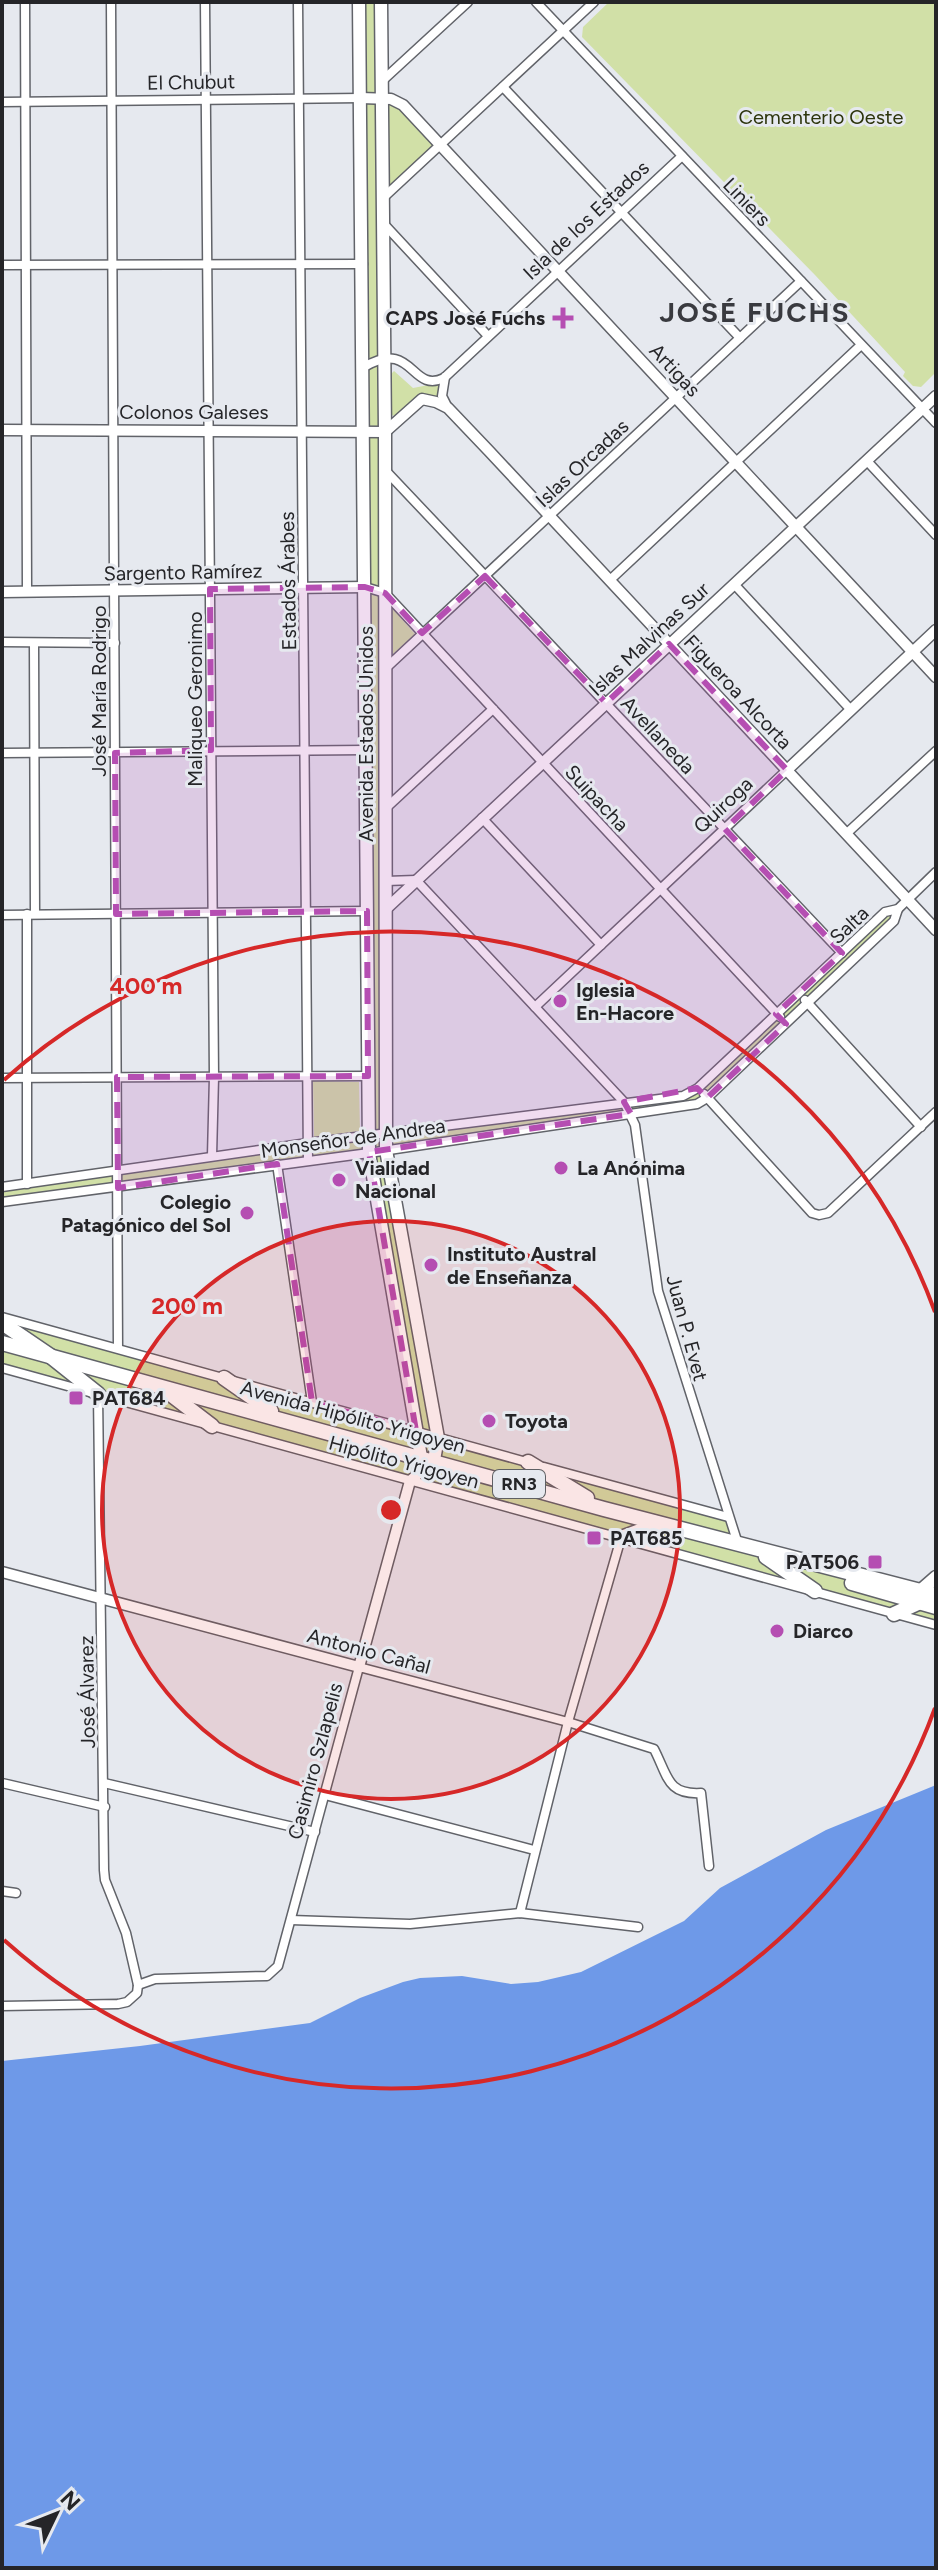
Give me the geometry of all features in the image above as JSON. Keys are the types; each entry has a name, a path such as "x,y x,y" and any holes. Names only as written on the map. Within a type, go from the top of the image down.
{"highway":[{"path":"2,1320 98,1394"},
{"name":"Avenida Hipólito Yrigoyen","path":"2,1343 738,1544 919,1597 936,1607"},
{"path":"224,1378 281,1418"},
{"path":"158,1385 212,1426"},
{"path":"528,1462 604,1509"},
{"path":"621,1538 660,1524"},
{"name":"Avenida Hipólito Yrigoyen","path":"738,1544 766,1557 919,1597 936,1595"},
{"path":"766,1557 815,1591"},
{"path":"894,1614 919,1597"}],"main road":[{"name":"Avenida Estados Unidos","path":"359,2 369,1153 416,1431 428,1459"},
{"name":"Avenida Estados Unidos","path":"381,2 386,1150 438,1438 428,1459"},
{"path":"919,1597 936,1577"}],"street":[{"path":"25,2 27,591"},
{"name":"José María Rodrigo","path":"111,2 118,1348"},
{"name":"Maliqueo Geronimo","path":"205,2 214,1077 212,1156"},
{"name":"Estados Árabes","path":"298,2 308,1160"},
{"path":"381,82 468,2"},
{"name":"Liniers","path":"536,2 936,423"},
{"path":"383,199 594,2"},
{"path":"503,87 740,338"},
{"name":"El Chubut","path":"2,102 381,97"},
{"name":"Artigas","path":"381,97 403,105 936,677"},
{"name":"Isla de los Estados","path":"446,377 682,156"},
{"path":"382,222 488,336"},
{"path":"2,265 363,264"},
{"name":"Islas Orcadas","path":"386,668 801,281"},
{"path":"610,580 861,345"},
{"path":"364,367 383,358 399,359 421,379 434,381 446,377"},
{"path":"446,377 442,393 448,408"},
{"name":"Islas Malvinas Sur","path":"386,909 936,396"},
{"path":"385,432 422,399 448,408"},
{"name":"Figueroa Alcorta","path":"448,408 936,930"},
{"name":"Colonos Galeses","path":"2,430 385,432"},
{"path":"867,461 936,535"},
{"name":"Avellaneda","path":"385,470 842,953"},
{"path":"734,584 851,710"},
{"path":"365,587 385,593"},
{"name":"Sargento Ramírez","path":"2,592 365,587"},
{"name":"Suipacha","path":"385,593 786,1024"},
{"name":"Quiroga","path":"535,1007 936,630"},
{"path":"2,642 115,643"},
{"path":"27,1184 34,643"},
{"path":"386,808 493,709"},
{"path":"2,753 366,750"},
{"path":"846,834 936,751"},
{"path":"482,818 601,945"},
{"path":"898,909 936,872"},
{"path":"386,881 416,880"},
{"name":"Juan P. Evet","path":"416,880 624,1102 631,1114 658,1291 738,1544"},
{"name":"Salta","path":"702,1093 776,1014 885,912 898,909"},
{"name":"Salta","path":"702,1093 786,1024 894,921 898,909"},
{"path":"2,915 367,911"},
{"path":"799,993 921,1127"},
{"path":"2,1078 368,1076"},
{"path":"702,1093 812,1213 819,1215 828,1213 936,1112"},
{"name":"Monseñor de Andrea","path":"2,1187 308,1143 702,1093"},
{"name":"Monseñor de Andrea","path":"2,1202 369,1153 697,1104 702,1093"},
{"path":"277,1164 312,1402"},
{"name":"Hipólito Yrigoyen","path":"2,1320 118,1348 728,1517"},
{"name":"Hipólito Yrigoyen","path":"2,1368 413,1478 936,1625"},
{"name":"José Álvarez","path":"98,1394 105,1880 126,1933 138,1985"},
{"name":"Casimiro Szlapelis","path":"138,1985 155,1979 267,1976 278,1966 413,1478 428,1459"},
{"path":"520,1913 568,1722 621,1538"},
{"name":"Antonio Cañal","path":"2,1572 568,1722 654,1749 676,1790 684,1794 701,1793 709,1866"},
{"path":"2,1783 105,1807"},
{"path":"104,1783 315,1832"},
{"path":"325,1795 534,1850"},
{"path":"2,1891 16,1893"},
{"path":"291,1920 410,1924 520,1913 638,1927"},
{"path":"2,2006 118,2004 134,1997 138,1985"}],"highlighted area":[{"path":"485,576 606,703 669,644 787,770 725,829 842,953 776,1014 786,1024 707,1098 697,1088 624,1102 631,1114 369,1152 416,1431 312,1402 277,1164 118,1188 117,1077 368,1076 367,911 116,914 115,753 211,750 210,589 365,587 385,593 422,633"}],"green space":[{"path":"359,2 381,2 381,99 403,105 438,145 383,198 386,1132 683,1096 698,1088 885,912 898,909 894,921 697,1104 387,1150 438,1437 728,1517 738,1545 936,1595 936,1625 2,1368 2,1317 415,1431 369,1153 2,1202 2,1187 369,1135"},
{"name":"Cementerio Oeste","path":"609,2 936,2 936,372 921,387 913,386 903,376 905,372 815,275 582,37 583,27"},
{"path":"394,371 413,388 439,383 439,401 421,394 396,416 390,415 390,375"},
{"path":"392,608 415,634 393,654"},
{"path":"313,1081 359,1082 360,1131 314,1137"}],"water":[{"path":"936,1785 936,2568 2,2568 2,2061 310,2023 360,1998 420,1978 462,1976 511,1984 538,1982 581,1972 684,1921 720,1888 826,1830"}],"place":[{"name":"CAPS José Fuchs","path":"563,318"},
{"name":"Iglesia En-Hacore","path":"560,1001"},
{"name":"La Anónima","path":"561,1168"},
{"name":"Vialidad Nacional","path":"339,1180"},
{"name":"Colegio Patagónico del Sol","path":"247,1213"},
{"name":"Instituto Austral de Enseñanza","path":"431,1265"},
{"name":"PAT684","path":"76,1398"},
{"name":"Toyota","path":"489,1421"},
{"name":"PAT685","path":"594,1538"},
{"name":"PAT506","path":"875,1562"},
{"name":"Diarco","path":"777,1631"}],"district":[{"name":"JOSÉ FUCHS","path":"755,312"}]}
